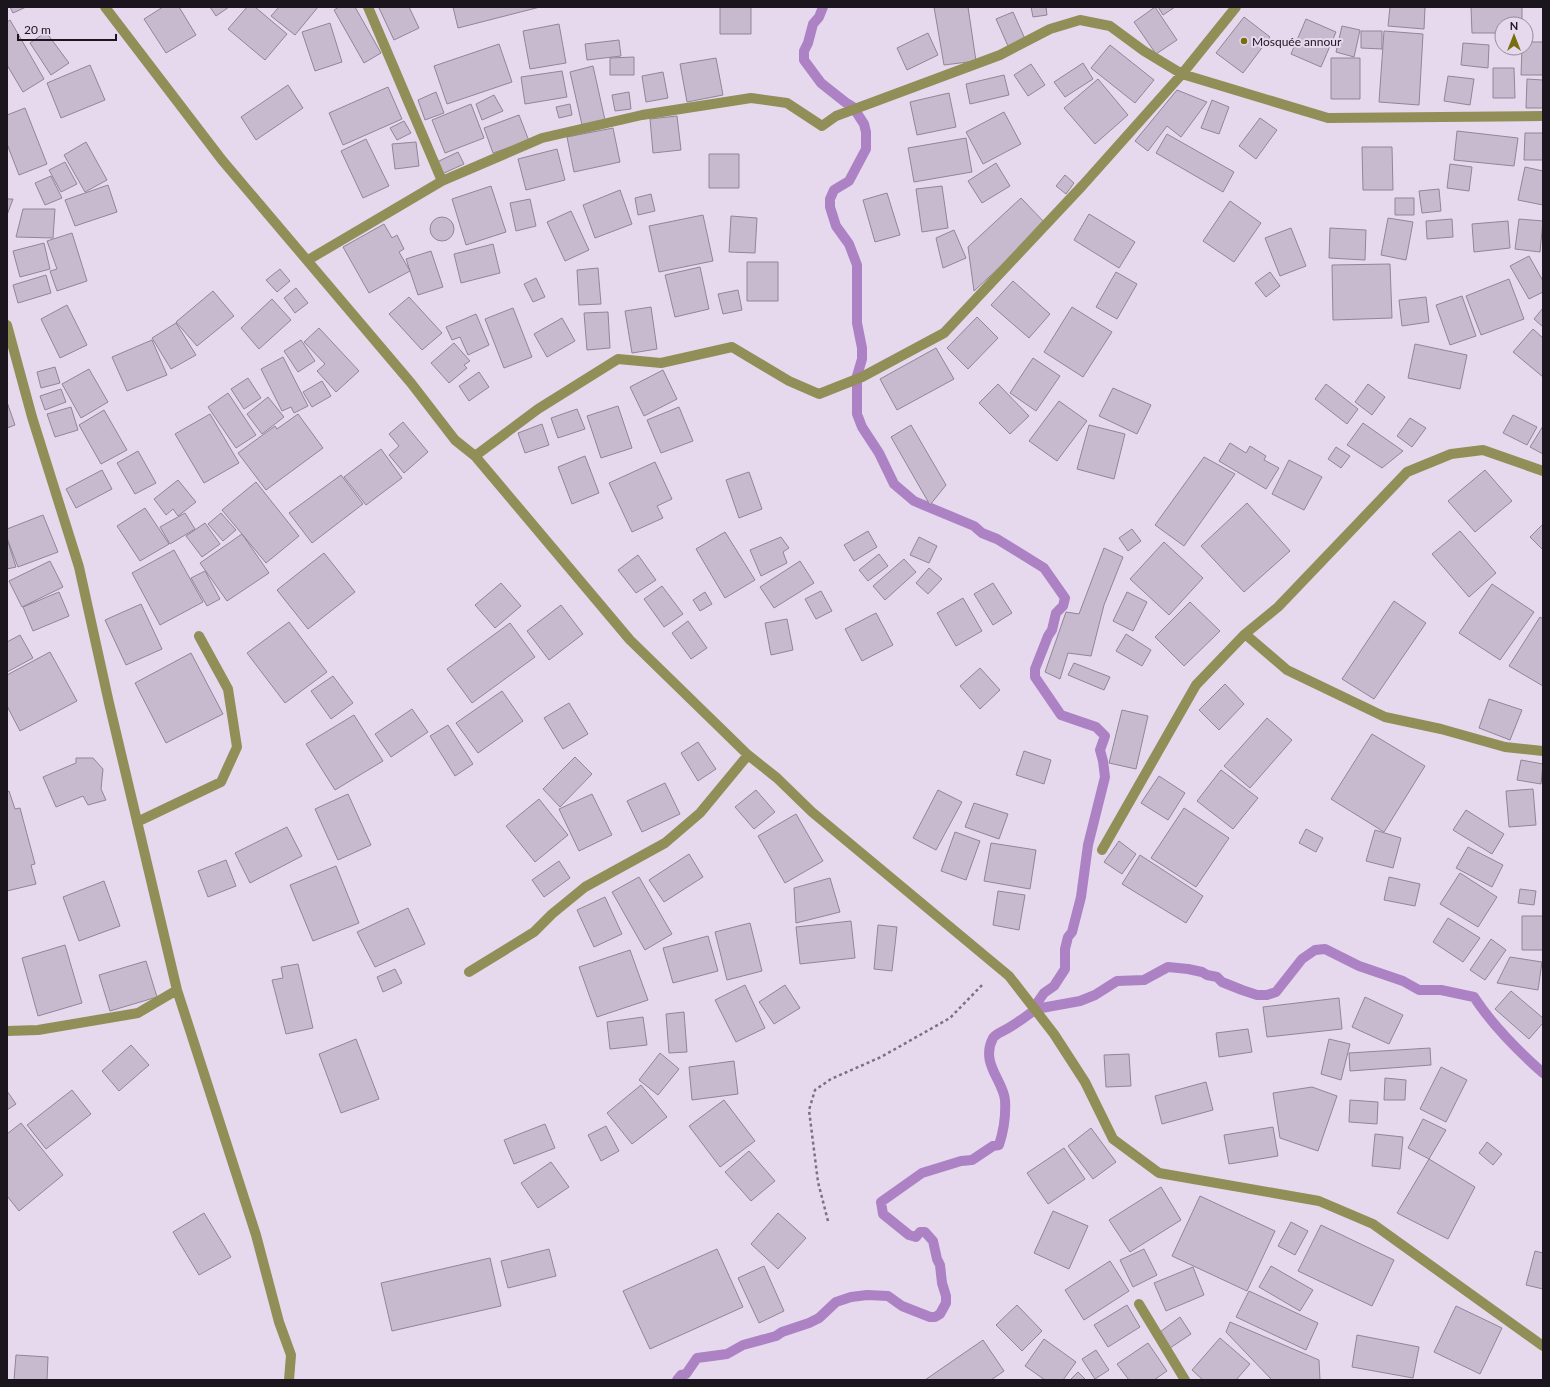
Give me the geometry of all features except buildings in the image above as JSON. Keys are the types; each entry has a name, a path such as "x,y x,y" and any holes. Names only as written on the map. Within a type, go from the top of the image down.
{"street":[{"path":"105,7 222,160 411,383 455,440 475,456 630,640 748,755 777,778 812,812 1009,976 1054,1034 1085,1082 1113,1139 1159,1173 1319,1201 1373,1224 1543,1346"},
{"path":"368,7 442,181"},
{"path":"475,456 538,409 618,359 661,363 732,347 789,381 819,394 862,377 944,333 1083,185 1182,74 1236,7"},
{"path":"308,260 442,181 542,138 642,115 751,98 787,103 822,126 836,116 1000,55 1050,29 1080,20 1110,26 1144,51 1182,74 1328,118 1543,116"},
{"path":"7,325 32,417 79,567 109,703 177,990 256,1235 279,1322 291,1355 289,1380"},
{"path":"1102,850 1196,685 1245,634 1278,607 1407,472 1451,454 1483,450 1543,471"},
{"path":"1245,634 1287,670 1384,717 1441,729 1505,747 1543,751"},
{"path":"137,822 221,782 237,747 228,689 199,636"},
{"path":"469,972 534,932 552,914 585,887 665,843 700,813 748,755"},
{"path":"7,1031 38,1030 138,1013 177,990"},
{"path":"1138,1304 1184,1380"}],"path":[{"path":"828,1221 818,1182 809,1110 815,1090 831,1079 881,1057 950,1018 999,968"}],"waterway":[{"path":"677,1380 681,1375 686,1374 697,1358 727,1354 743,1345 776,1336 782,1332 809,1323 819,1318 836,1302 851,1297 867,1295 888,1296 902,1306 930,1317 935,1317 940,1314 946,1303 946,1296 942,1283 940,1265 933,1241 925,1232 920,1232 916,1237 909,1235 883,1214 881,1202 922,1173 961,1161 972,1160 993,1146 999,1145 1004,1123 1005,1100 993,1071 989,1055 990,1047 995,1036 1016,1024 1036,1009 1037,1003 1044,993 1054,986 1065,969 1065,949 1068,937 1072,932 1081,897 1088,845 1105,777 1100,750 1105,736 1096,727 1061,715 1035,677 1035,669 1048,636 1052,630 1056,613 1063,606 1065,598 1044,568 997,539 982,533 974,526 914,501 894,484 879,453 862,427 857,414 857,376 862,359 862,348 857,323 857,265 849,244 836,226 830,207 830,199 834,190 849,181 866,149 866,132 864,124 853,107 821,83 804,60 804,51 808,43 813,24 819,17 823,7"},
{"path":"1036,1009 1080,1001 1095,995 1117,981 1144,980 1168,967 1202,972 1207,975 1217,977 1222,982 1242,990 1257,995 1267,995 1276,992 1302,959 1315,950 1325,949 1359,966 1403,981 1419,990 1441,990 1474,997 1489,1018 1506,1037 1543,1073"}],"place":[{"name":"Mosquée annour","path":"1244,41"}]}
